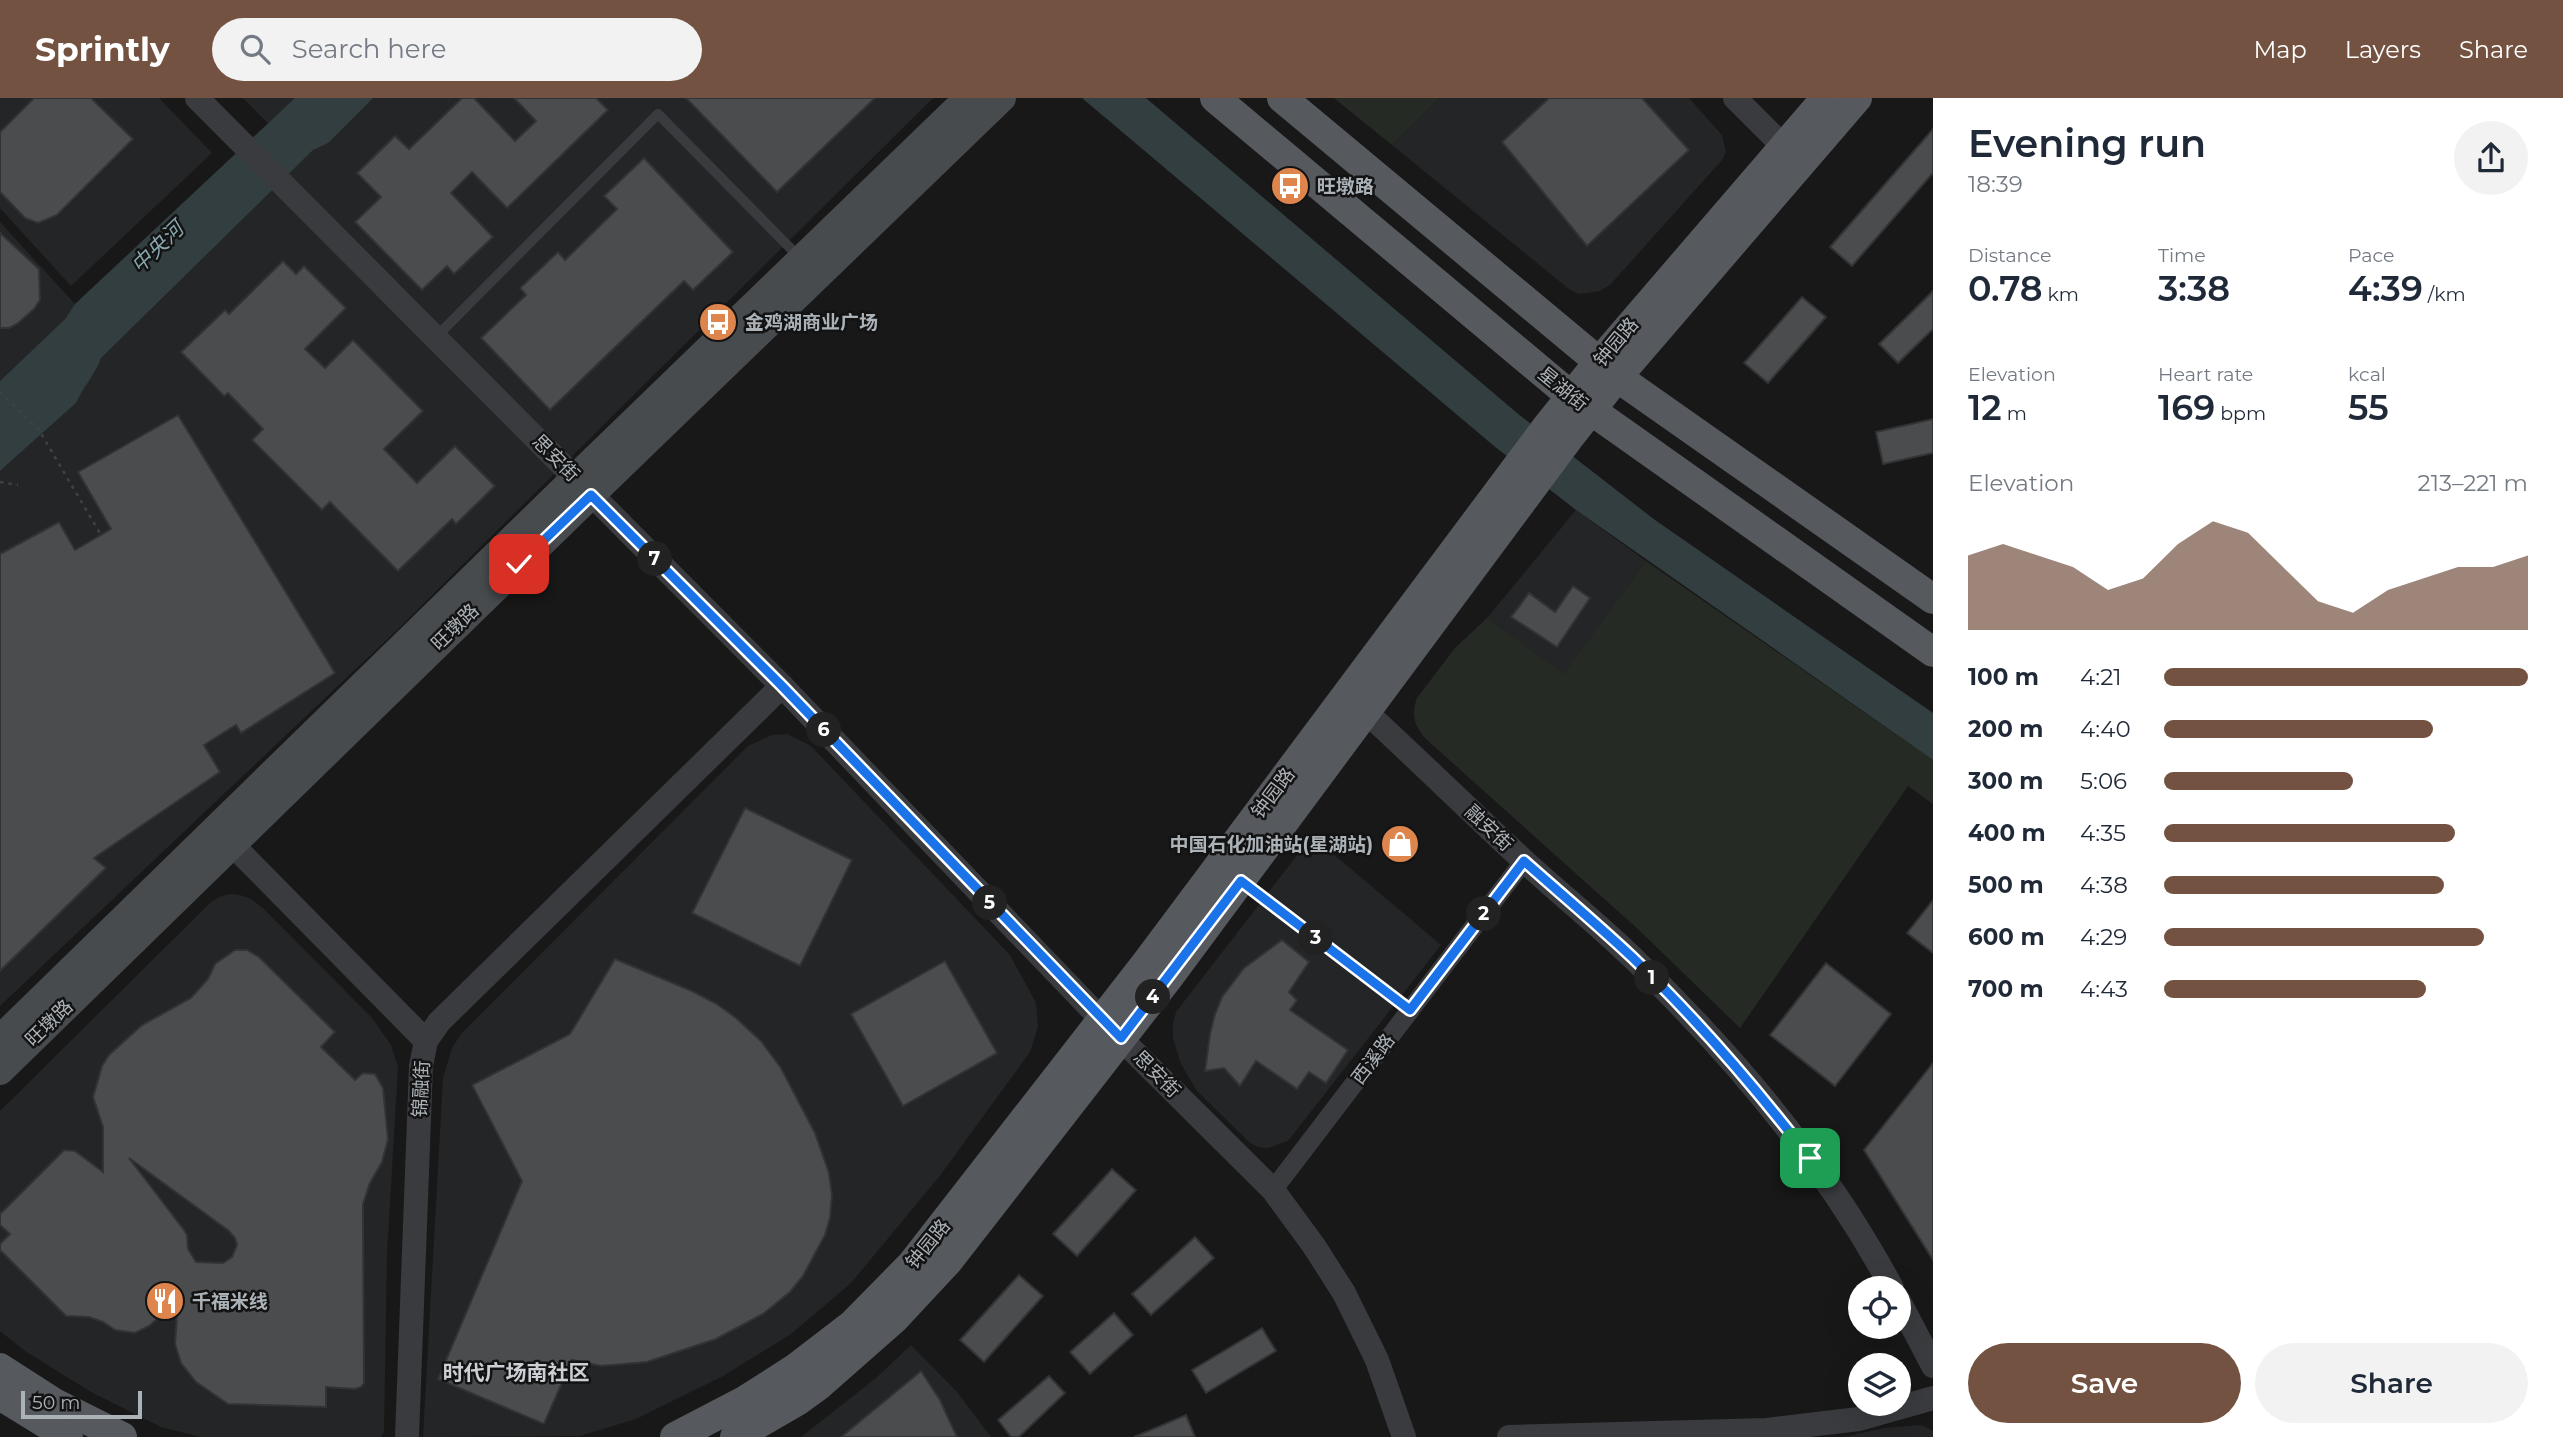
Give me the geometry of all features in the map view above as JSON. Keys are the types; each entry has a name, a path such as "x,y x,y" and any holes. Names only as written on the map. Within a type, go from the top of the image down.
{"main road":[{"name":"旺墩路","path":"583,486 801,258 968,98"},
{"name":"旺墩路","path":"0,1039 224,836 583,486 1002,98"},
{"name":"星湖街","path":"1215,98 1581,404 1933,652"},
{"path":"1282,98 1608,370 1933,600"},
{"name":"钟园路","path":"735,1437 808,1393 869,1342 912,1301 948,1261 1112,1029 1357,704 1522,479 1784,147 1826,98"},
{"name":"钟园路","path":"1608,370 1857,98"},
{"name":"钟园路","path":"675,1437 788,1374 875,1304 1241,881 1357,704"},
{"name":"旺墩路","path":"0,1071 224,836"},
{"path":"0,1368 56,1404 122,1437"},
{"path":"0,1395 68,1437"}],"street":[{"name":"思安街","path":"197,98 782,686 1112,1029 1273,1190 1344,1293 1377,1360 1404,1437"},
{"path":"1735,98 1784,147"},
{"path":"426,1041 439,1022 782,686"},
{"name":"融安街","path":"1357,704 1524,861 1633,958 1701,1027 1761,1095 1817,1168 1852,1219 1885,1276"},
{"name":"锦融街","path":"224,836 426,1041 421,1066 407,1437"},
{"name":"西溪路","path":"1273,1190 1524,861"},
{"path":"1911,1324 1933,1366"},
{"path":"1509,1437 1767,1430 1859,1419 1933,1398"}],"lane":[{"path":"435,337 658,114 801,258"},
{"path":"1241,881 1410,1010"}],"path":[{"path":"0,392 39,430 101,535"},
{"path":"0,482 18,485"}],"shaded area":[{"path":"0,98 159,98 212,153 71,286 0,208"},
{"name":"金鸡湖商业广场","path":"243,98 933,98 397,630 0,1006 0,471 76,403 82,389 96,370 100,358 303,159"},
{"path":"1334,98 1440,98 1392,145"},
{"path":"1440,98 1689,98 1722,135 1726,152 1722,160 1610,285 1600,291 1579,294 1569,289 1392,145"},
{"path":"0,222 75,304 65,319 0,381"},
{"path":"1576,510 1646,561 1564,675 1487,618"},
{"path":"1646,561 1933,760 1933,804 1908,786 1740,1028 1640,931 1426,739 1415,720 1417,698 1455,648 1487,618 1564,674"},
{"path":"787,734 811,746 1010,955 1036,1003 1038,1027 1030,1052 939,1177 851,1283 791,1334 723,1376 636,1419 580,1436 423,1437 443,1078 452,1048 461,1034 748,746 772,735"},
{"path":"1312,836 1441,945 1288,1141 1268,1148 1258,1147 1250,1143 1197,1091 1181,1064 1173,1038 1173,1023 1176,1012"},
{"path":"230,894 251,899 264,909 372,1018 391,1045 398,1067 387,1254 384,1432 381,1437 201,1437 161,1427 91,1392 25,1351 0,1331 0,1111 210,903"},
{"path":"911,1345 957,1392 991,1437 801,1437 876,1378"},
{"path":"1921,1425 1933,1431 1933,1437 1844,1437 1884,1428"}],"water":[{"name":"中央河","path":"295,98 373,98 328,143 313,150 101,358 76,403 0,471 0,381 65,319 75,304"},
{"path":"1082,98 1146,98 1517,413 1655,520 1933,713 1933,760 1576,510 1494,446"}],"building":[{"path":"34,98 91,98 133,139 57,215 38,223 25,218 0,192 0,132"},
{"path":"462,98 474,98 515,141 536,121 514,98 596,98 608,110 507,208 472,172 451,193 493,237 454,274 447,266 422,290 355,222 381,197 357,173 395,136 409,149"},
{"path":"686,98 875,98 777,192"},
{"path":"1549,98 1642,98 1689,150 1587,246 1502,142"},
{"path":"1933,129 1933,173 1852,266 1830,247"},
{"path":"644,158 733,252 693,290 684,281 550,410 481,338 526,295 520,288 558,252 565,260 617,209 604,196"},
{"path":"0,233 39,269 40,300 34,309 9,328 0,328"},
{"path":"283,261 296,274 304,266 346,308 305,349 325,368 353,340 423,411 384,449 417,483 455,446 495,486 456,524 452,519 398,571 330,502 322,510 252,440 263,429 228,393 224,396 181,352 225,310 229,314"},
{"path":"1933,291 1933,329 1898,363 1879,344"},
{"path":"1802,297 1826,317 1768,383 1744,363"},
{"path":"178,415 335,673 241,733 236,725 204,745 220,772 94,858 106,868 0,971 0,554 59,522 75,550 111,529 78,472"},
{"path":"1933,419 1933,453 1883,464 1876,432"},
{"path":"1573,586 1590,598 1557,647 1511,617 1529,593 1555,612"},
{"path":"745,808 852,860 800,966 692,913"},
{"path":"1933,900 1933,953 1907,933"},
{"path":"1282,940 1309,962 1289,992 1297,1000 1290,1010 1348,1050 1326,1083 1309,1072 1297,1089 1256,1061 1240,1086 1224,1068 1205,1071 1210,1034 1222,997 1244,968"},
{"path":"235,950 247,950 259,957 335,1032 321,1047 355,1080 363,1073 375,1074 383,1088 388,1139 382,1162 370,1183 363,1204 364,1383 355,1389 326,1387 326,1407 228,1404 196,1382 181,1363 175,1344 178,1301 149,1326 135,1333 115,1330 89,1317 66,1316 0,1250 0,1244 10,1234 0,1225 0,1214 64,1150 75,1151 103,1172 103,1127 93,1097 102,1066 109,1055 142,1025 191,998 208,979 215,964","holes":["129,1158 229,1231 237,1245 232,1257 223,1263 196,1262 188,1249 184,1230"]},
{"path":"615,959 717,1004 761,1041 781,1068 815,1133 829,1173 832,1195 830,1218 825,1235 803,1276 790,1292 763,1314 716,1339 647,1362 601,1366 572,1360 544,1424 438,1379 522,1181 472,1085 570,1034"},
{"path":"945,961 997,1053 903,1106 851,1014"},
{"path":"1826,963 1891,1014 1835,1086 1770,1035"},
{"path":"1933,1063 1933,1260 1864,1150"},
{"path":"1112,1169 1136,1190 1077,1256 1053,1234"},
{"path":"1195,1237 1214,1258 1151,1315 1132,1294"},
{"path":"1019,1275 1043,1296 984,1362 960,1340"},
{"path":"1114,1313 1133,1335 1090,1374 1070,1352"},
{"path":"1262,1328 1276,1351 1206,1393 1192,1370"},
{"path":"921,1371 940,1400 957,1437 841,1437"},
{"path":"1049,1376 1065,1393 1019,1437 1011,1437 998,1420"},
{"path":"1186,1415 1195,1437 1134,1437"}],"place":[{"name":"旺墩路","path":"1290,186"},
{"name":"金鸡湖商业广场","path":"718,322"},
{"name":"中国石化加油站(星湖站)","path":"1400,844"},
{"name":"千福米线","path":"165,1301"}],"district":[{"name":"时代广场南社区","path":"516,1372"}],"route":[{"path":"519,564 591,495 782,686 1121,1038 1241,881 1410,1010 1524,861 1633,958 1701,1027 1761,1095 1810,1158"}]}
